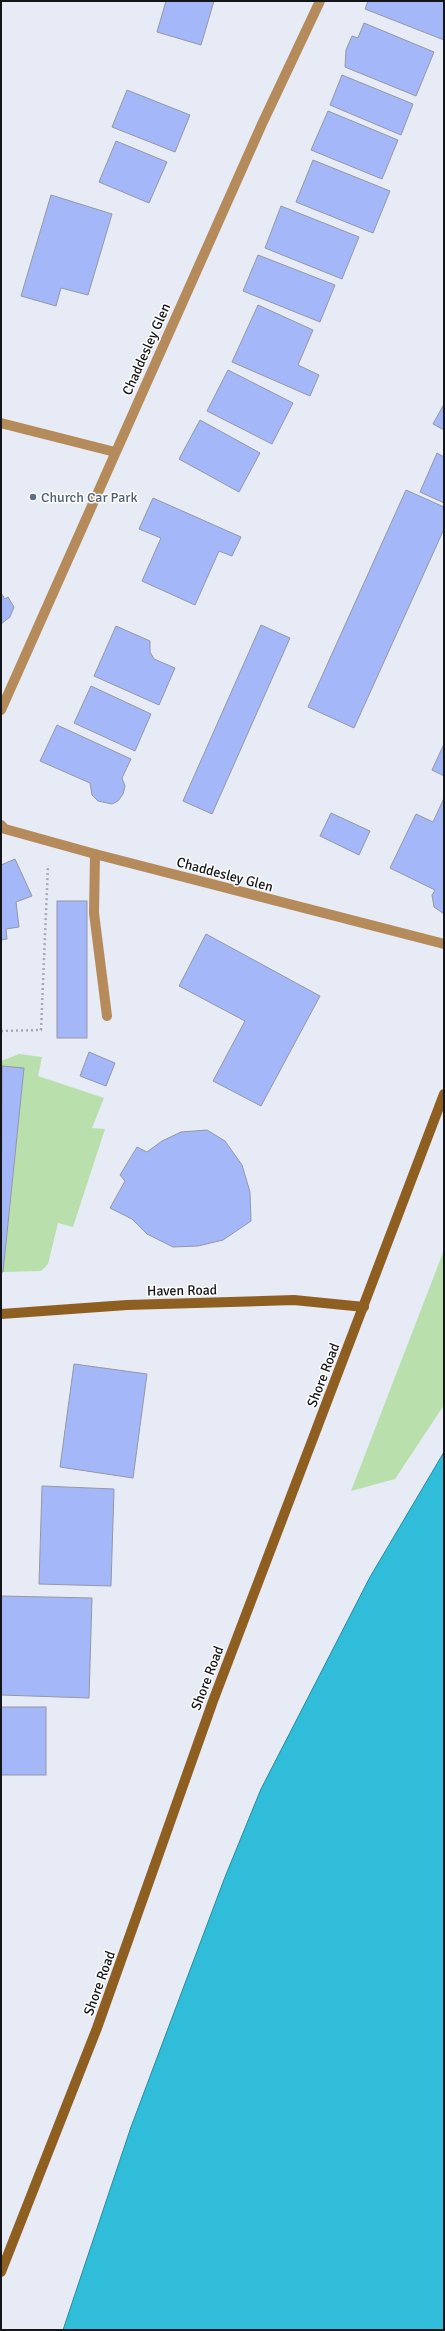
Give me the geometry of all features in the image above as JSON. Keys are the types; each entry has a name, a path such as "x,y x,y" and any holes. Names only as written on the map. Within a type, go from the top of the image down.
{"main road":[{"name":"Shore Road","path":"1,2272 97,2028 213,1701 444,1094"},
{"name":"Haven Road","path":"1,1314 127,1305 294,1300 364,1307"}],"street":[{"name":"Chaddesley Glen","path":"1,710 262,124 320,1"},
{"path":"1,423 116,452"},
{"name":"Chaddesley Glen","path":"1,826 5,829 95,854 444,944"},
{"path":"95,854 94,913 107,1016"}],"path":[{"path":"1,1031 41,1030 48,862 54,843"}],"green space":[{"path":"19,1054 42,1057 38,1076 104,1098 92,1128 105,1129 73,1227 58,1223 48,1264 41,1271 3,1272 24,1069 2,1066 1,1076 1,1061"},
{"path":"444,1250 444,1405 395,1479 351,1491"}],"water":[{"path":"444,1452 444,2330 63,2330 131,2127 225,1877 261,1789 370,1577"}],"building":[{"path":"166,1 214,1 201,45 157,32"},
{"path":"368,1 444,1 444,40 365,9"},
{"path":"364,23 434,52 416,96 345,67 346,50 352,36 358,38"},
{"path":"342,75 413,104 401,135 330,105"},
{"path":"127,90 190,115 175,152 112,127"},
{"path":"328,111 398,140 382,179 311,150"},
{"path":"116,141 167,162 149,203 99,182"},
{"path":"313,160 390,191 373,233 296,202"},
{"path":"51,195 112,214 88,295 61,288 56,306 21,296"},
{"path":"281,206 359,237 342,279 265,248"},
{"path":"258,255 335,285 320,322 243,291"},
{"path":"258,305 313,330 298,365 319,375 310,396 232,362"},
{"path":"228,370 293,403 272,444 207,411"},
{"path":"444,404 444,430 433,424"},
{"path":"200,420 260,453 239,492 179,459"},
{"path":"437,453 444,457 444,503 420,492"},
{"path":"406,490 444,507 444,529 354,728 308,707"},
{"path":"153,498 241,537 232,556 219,551 195,605 142,581 161,538 139,529"},
{"path":"1,593 5,599 8,597 14,607 10,617 1,624"},
{"path":"261,625 290,638 212,814 183,801"},
{"path":"116,626 150,641 150,652 154,659 175,668 159,705 94,676"},
{"path":"91,686 151,714 135,751 74,723"},
{"path":"57,725 131,759 122,778 125,786 123,794 118,801 112,804 98,801 92,795 90,783 40,761"},
{"path":"444,744 444,776 432,770"},
{"path":"444,798 444,914 434,907 432,895 435,890 390,868 416,814 433,822"},
{"path":"331,813 370,831 359,855 320,836"},
{"path":"15,859 32,896 16,902 19,927 6,929 7,939 1,940 1,865"},
{"path":"57,901 87,901 87,1038 57,1038"},
{"path":"206,934 320,996 261,1106 213,1081 245,1021 179,986"},
{"path":"89,1052 115,1063 106,1086 80,1076"},
{"path":"2,1066 24,1068 3,1272 1,1272"},
{"path":"207,1130 225,1141 242,1165 250,1192 251,1221 223,1240 198,1246 173,1247 147,1234 132,1219 110,1208 125,1181 120,1175 137,1147 147,1152 162,1141 181,1132"},
{"path":"74,1364 147,1374 133,1478 60,1467"},
{"path":"42,1486 114,1489 111,1586 39,1584"},
{"path":"1,1596 92,1598 89,1698 1,1695"},
{"path":"1,1707 46,1707 46,1775 1,1775"}],"place":[{"name":"Church Car Park","path":"33,497"}]}
